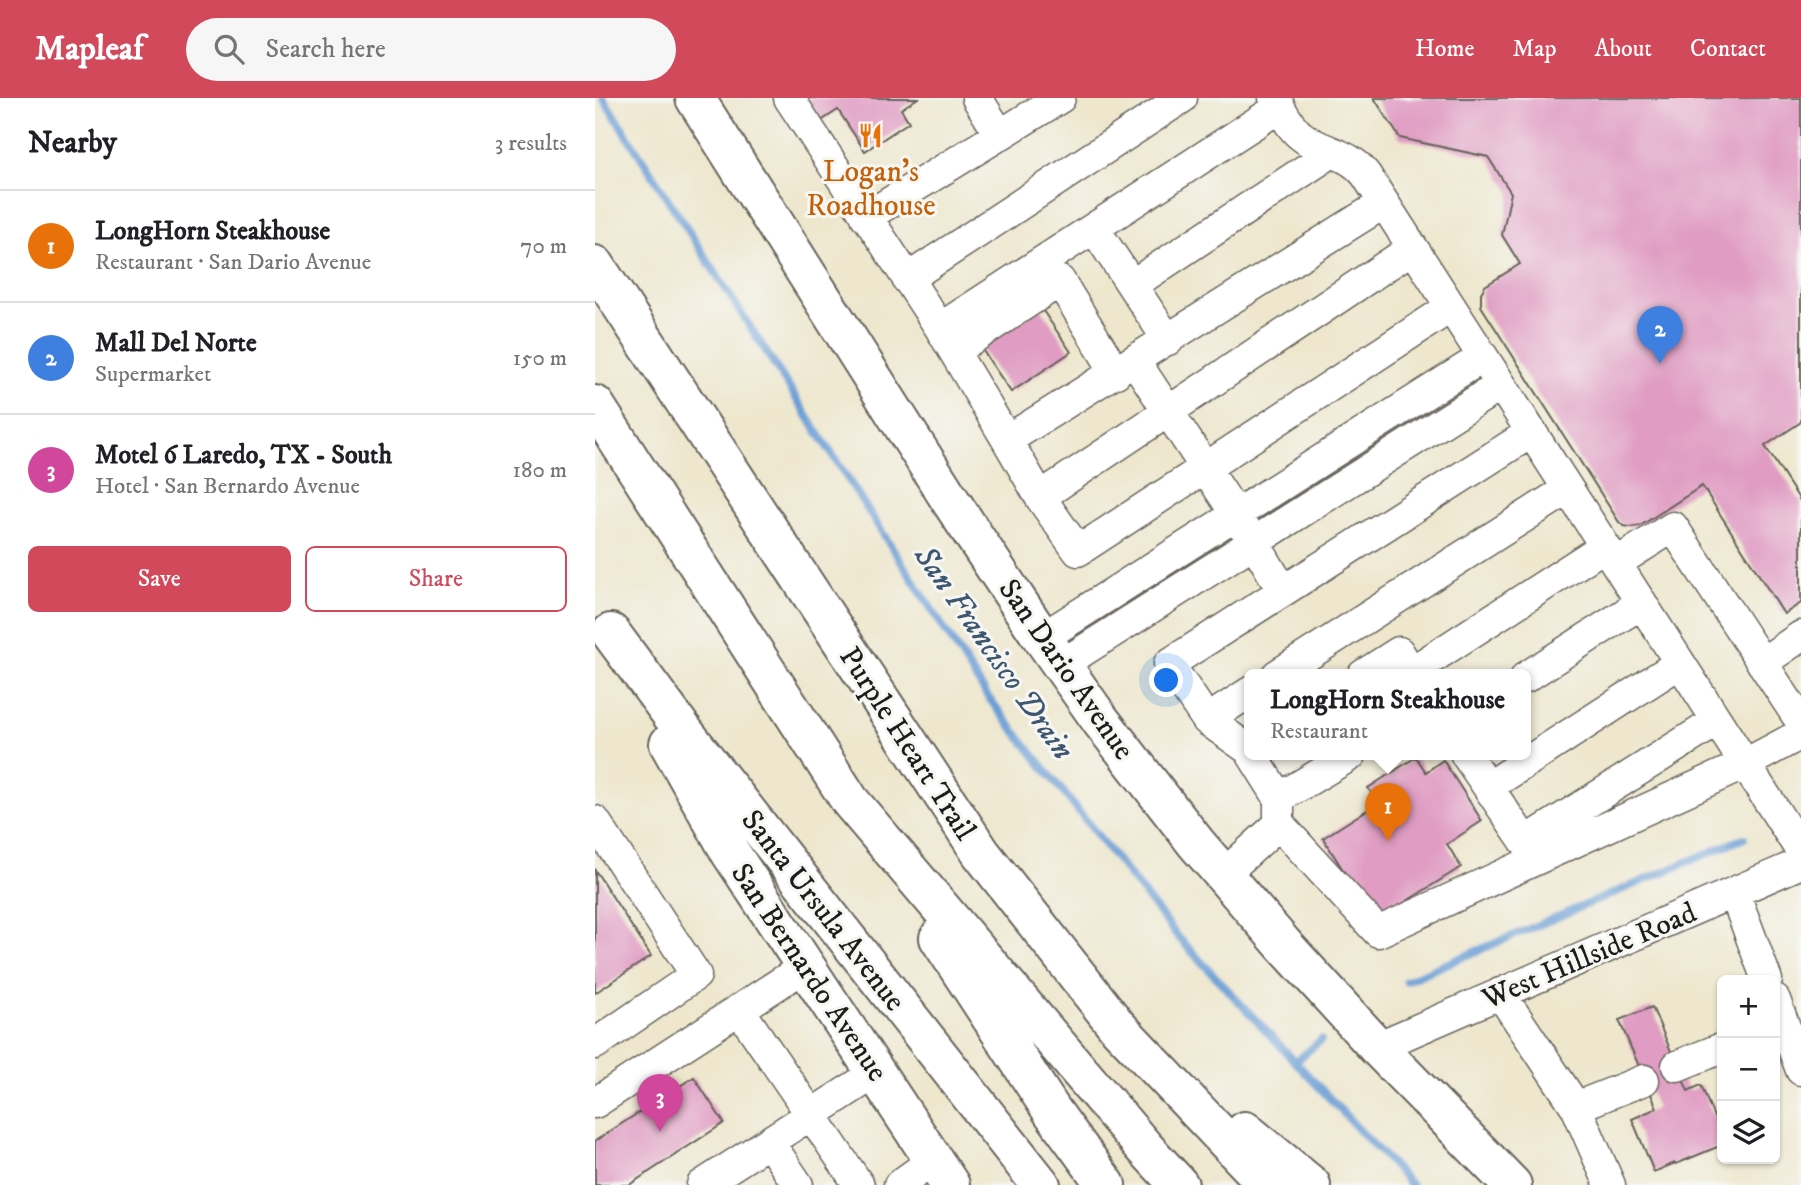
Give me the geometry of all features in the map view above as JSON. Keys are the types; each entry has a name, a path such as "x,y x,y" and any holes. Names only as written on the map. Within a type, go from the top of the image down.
{"main road":[{"name":"San Dario Avenue","path":"695,98 952,503 1101,721 1196,843 1283,944 1377,1047 1512,1185"},
{"name":"Purple Heart Trail","path":"595,265 981,853 1117,1026 1268,1185"},
{"path":"595,405 1052,1111 1106,1185"},
{"name":"San Bernardo Avenue","path":"600,628 639,691 730,852 942,1173"},
{"name":"Santa Ursula Avenue","path":"600,628 1041,1185"},
{"path":"850,801 1179,1185"},
{"path":"1117,1026 1311,1185"}],"street":[{"path":"789,98 947,340 1040,497 1078,551 1451,307"},
{"path":"977,98 1000,135"},
{"path":"866,217 1060,98"},
{"path":"907,279 1182,98"},
{"path":"947,340 1094,228 1277,103 1297,134 1308,142 1359,165 1801,851"},
{"path":"1132,285 1332,152"},
{"path":"1007,440 1384,203"},
{"path":"1094,228 1168,340"},
{"path":"1040,497 1413,248"},
{"path":"947,340 1059,281 1126,367 1168,411 1283,591"},
{"path":"1052,652 1236,515 1483,357"},
{"path":"1052,652 1254,542 1501,385"},
{"path":"1244,747 1207,720 1169,664 1532,432"},
{"path":"1286,669 1568,489"},
{"path":"1419,669 1610,555 1673,527 1801,722"},
{"path":"1531,674 1642,603"},
{"path":"1762,663 1801,636"},
{"path":"1372,669 1399,652 1410,669"},
{"path":"1488,788 1680,663"},
{"path":"1207,720 1244,696"},
{"path":"1531,850 1717,721"},
{"path":"1254,760 1279,811 1378,932 1531,850 1745,764 1801,734"},
{"path":"1223,875 1279,811 1345,760"},
{"path":"1469,760 1531,850"},
{"path":"595,821 696,975 595,1044"},
{"name":"West Hillside Road","path":"1377,1047 1801,863"},
{"path":"1734,892 1765,975"},
{"path":"595,1104 806,965"},
{"path":"1500,993 1576,1107 1610,1185"},
{"path":"740,1009 859,1185"},
{"path":"1780,1021 1801,1070"},
{"path":"1677,1066 1717,1050"},
{"path":"702,1185 877,1072"},
{"path":"1576,1107 1644,1080"},
{"path":"769,1142 798,1185"},
{"path":"899,1185 942,1173"}],"building":[{"name":"Logan's Roadhouse","path":"918,98 901,109 909,122 865,151 838,110 821,121 807,99"},
{"path":"1374,98 1801,98 1801,422 1765,446 1801,502 1801,603 1784,614 1702,486 1640,526 1624,526 1619,522 1481,306 1481,293 1485,286 1520,264 1502,235 1511,193 1488,157 1400,138"},
{"path":"1037,302 1071,352 1011,392 977,342"},
{"path":"1411,760 1418,760 1426,772 1443,760 1482,821 1447,844 1461,867 1375,921 1323,838 1378,803 1368,788"},
{"path":"595,870 651,956 595,993"},
{"path":"1652,1007 1688,1091 1701,1085 1717,1125 1717,1147 1654,1172 1632,1119 1657,1108 1619,1020"},
{"path":"694,1077 724,1123 629,1185 595,1185 595,1141"}],"waterway":[{"name":"San Francisco Drain","path":"603,98 988,697 1178,937 1411,1185"},
{"path":"1406,981 1744,838"},
{"path":"1295,1062 1321,1040"}],"place":[{"name":"Logan's Roadhouse","path":"871,136"},
{"name":"Mall Del Norte","path":"1660,364"},
{"name":"LongHorn Steakhouse","path":"1388,841"},
{"name":"Motel 6 Laredo, TX - South","path":"660,1132"}]}
